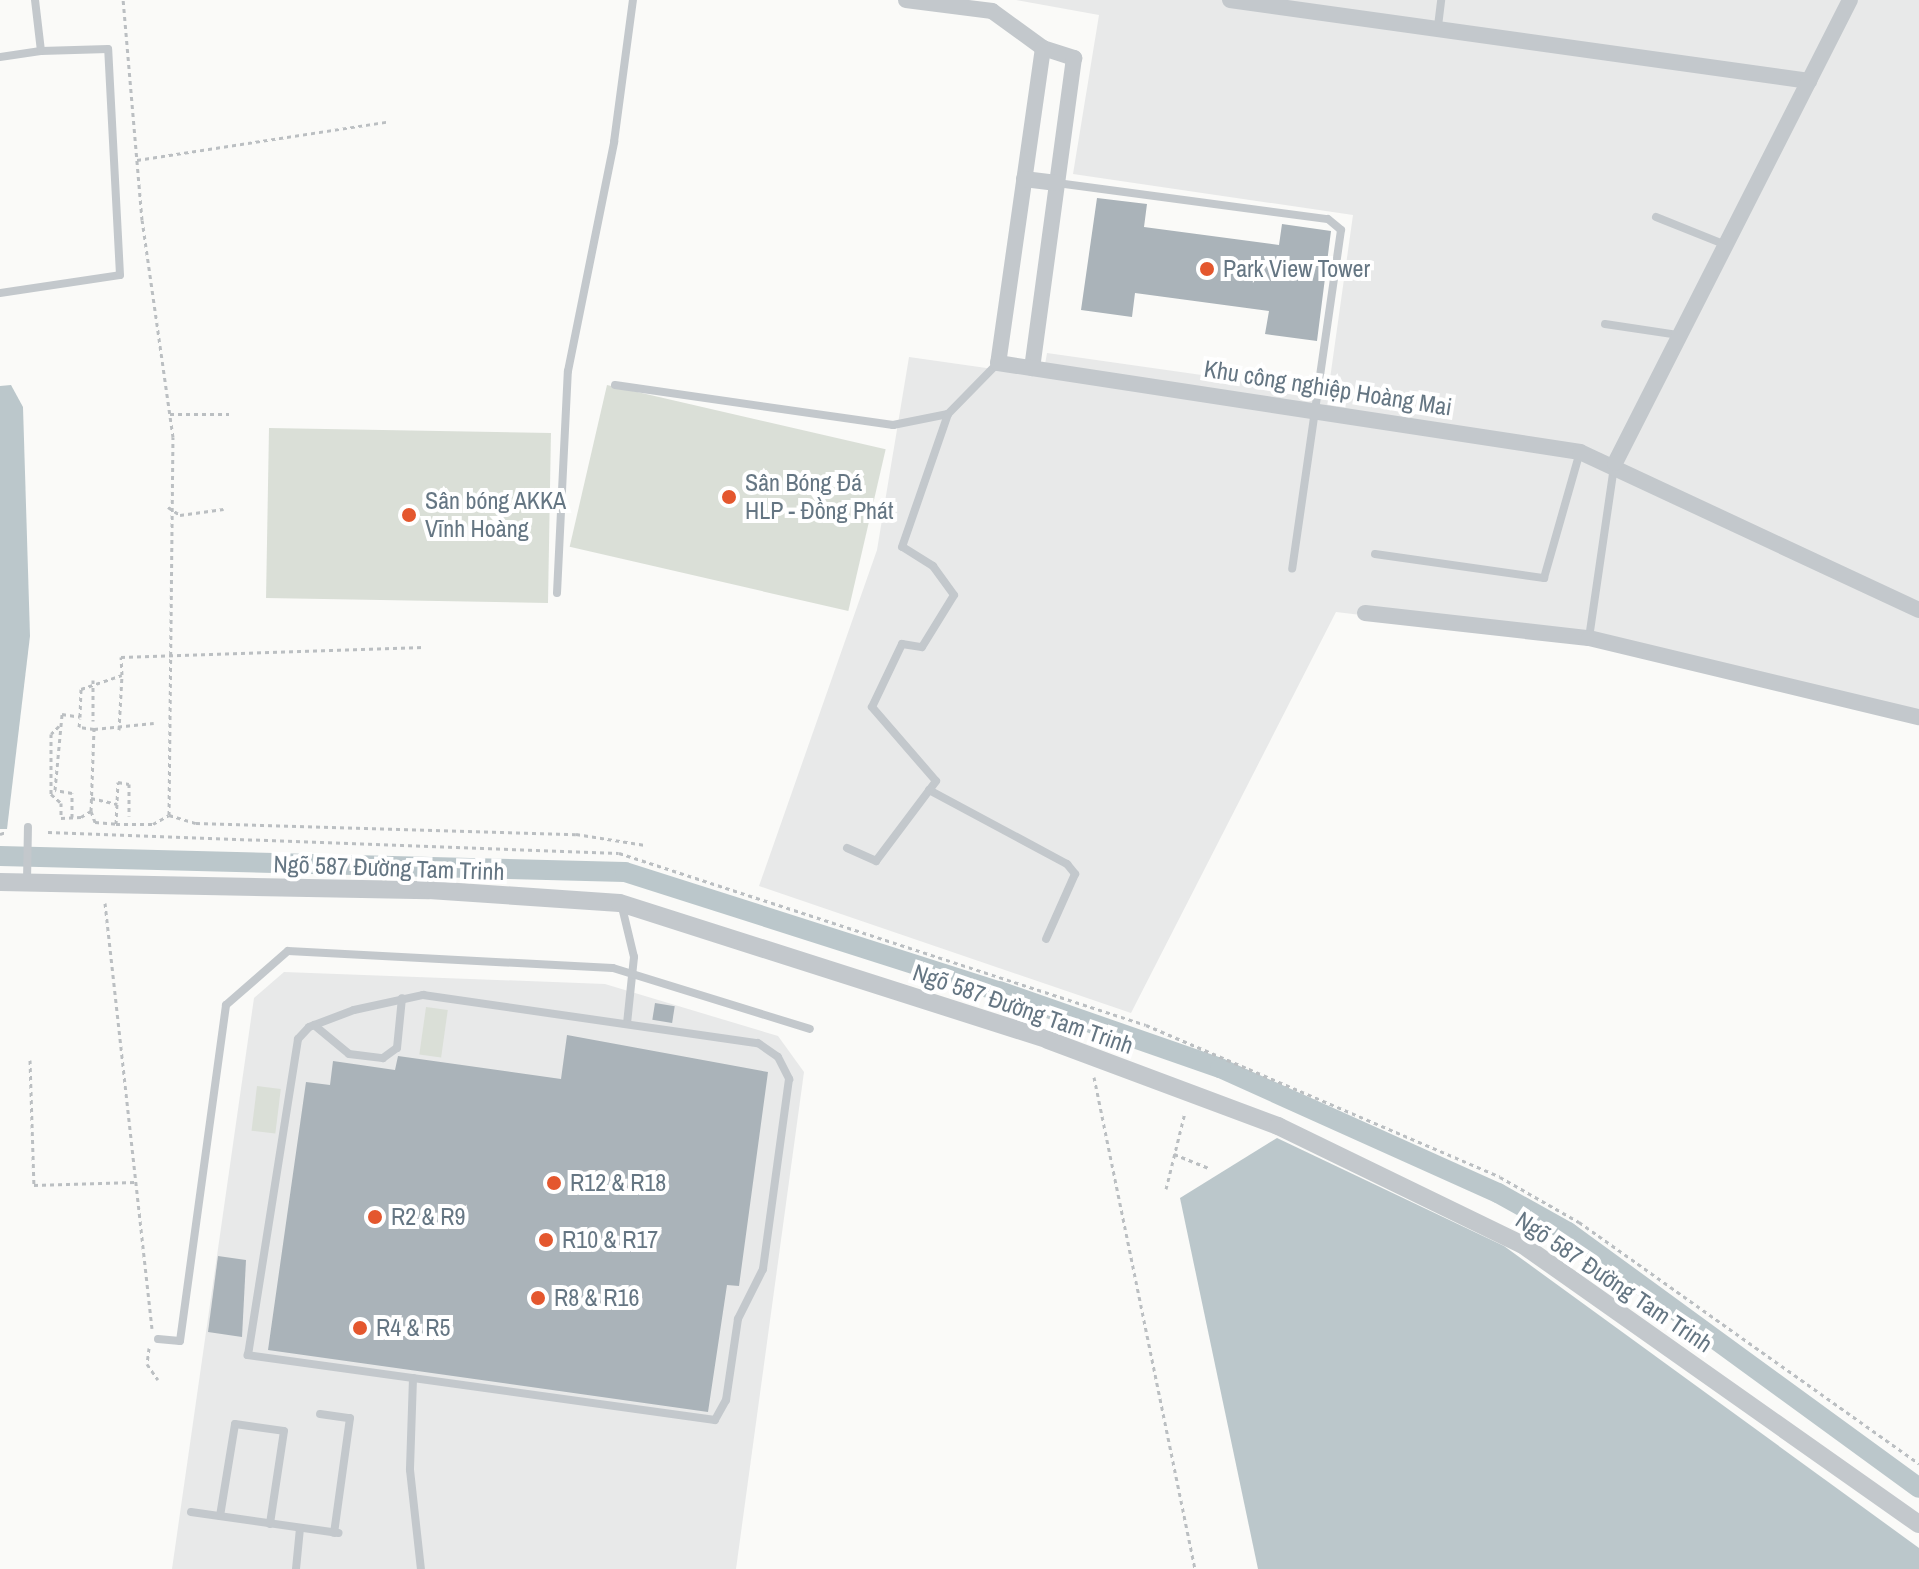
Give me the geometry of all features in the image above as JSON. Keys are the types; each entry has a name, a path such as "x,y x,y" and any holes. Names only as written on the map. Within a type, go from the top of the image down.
{"street":[{"path":"906,0 993,6 1043,48 1074,58 1032,368"},
{"path":"1230,0 1438,26 1809,81"},
{"path":"1615,463 1850,0"},
{"path":"998,363 1043,48"},
{"path":"1024,179 1057,183"},
{"name":"Khu công nghiệp Hoàng Mai","path":"998,363 1317,409 1580,452 1615,463 1919,610"},
{"path":"1365,613 1589,638 1919,717"},
{"name":"Ngõ 587 Đường Tam Trinh","path":"0,882 27,879 620,903 1089,1054 1278,1126 1523,1245 1919,1524"}],"lane":[{"path":"35,0 41,51"},
{"path":"557,593 568,371 614,142 633,0"},
{"path":"1438,26 1441,0"},
{"path":"0,57 41,51 108,49 120,275 0,293"},
{"path":"1057,183 1336,223 1342,236 1292,568"},
{"path":"1656,217 1726,245"},
{"path":"1605,324 1680,335"},
{"path":"847,848 876,861 936,781 872,707 902,644 922,647 954,595 933,566 902,547 948,414 998,363"},
{"path":"615,385 893,425 948,414"},
{"path":"1375,554 1544,578 1580,452"},
{"path":"1589,638 1615,463"},
{"path":"929,790 1067,864 1075,874 1046,939"},
{"path":"27,879 28,827"},
{"path":"620,903 632,927 634,972 627,1024"},
{"path":"158,1339 180,1341 226,1005 288,951 634,972 810,1029"},
{"path":"434,996 769,1047 789,1079 761,1279 738,1319 722,1412 705,1421 248,1355 292,1056 314,1025 402,998 434,996"},
{"path":"314,1025 359,1059 383,1058 397,1048 402,998"},
{"path":"413,1378 410,1470 421,1569"},
{"path":"191,1512 336,1533 350,1418 320,1414"},
{"path":"220,1516 235,1424 284,1431 270,1524"},
{"path":"296,1569 300,1528"}],"path":[{"path":"123,0 137,160 170,414 167,654 169,815"},
{"path":"137,160 386,122"},
{"path":"170,414 229,414"},
{"path":"168,507 180,515 224,509"},
{"path":"119,730 121,657 424,647"},
{"path":"122,675 93,680 81,689 79,727 119,730 154,723"},
{"path":"72,817 72,793 55,790 59,726 62,714 93,718 93,680"},
{"path":"59,726 51,734 51,794 61,803 61,818 91,811"},
{"path":"94,729 91,811 95,822 153,824 169,815 196,823 576,834 645,845"},
{"path":"116,824 118,782 129,784 129,816"},
{"path":"91,798 117,804"},
{"path":"0,834 6,832"},
{"path":"103,883 152,1326 147,1364 158,1380"},
{"path":"1089,1054 1195,1569"},
{"path":"30,1060 34,1185 135,1182"},
{"path":"1166,1189 1190,1093"},
{"path":"1174,1154 1209,1168"}],"shaded area":[{"path":"1016,0 1919,0 1919,724 1586,642 1336,612 1131,1013 759,886 877,550 909,357 1043,376 1047,353 1328,393 1353,215 1073,174 1099,15"},
{"path":"11,385 23,407 30,636 7,829 0,829 0,386"},
{"name":"Sân Bóng Đá HLP - Đồng Phát","path":"607,385 886,449 848,611 570,547"},
{"name":"Sân bóng AKKA Vĩnh Hoàng","path":"269,428 551,433 548,603 266,598"},
{"path":"284,972 605,984 778,1036 804,1072 736,1569 172,1569 254,998"},
{"path":"426,1007 448,1010 441,1058 419,1055"},
{"path":"257,1086 281,1089 275,1134 252,1131"},
{"path":"1277,1138 1504,1246 1919,1548 1919,1569 1258,1569 1180,1198"}],"building":[{"name":"Park View Tower","path":"1097,198 1147,204 1144,227 1279,245 1282,224 1331,231 1317,341 1265,334 1269,311 1135,293 1132,317 1081,310"},
{"path":"655,1003 675,1006 672,1023 652,1020"},
{"path":"567,1035 768,1072 739,1286 727,1285 708,1412 268,1350 306,1082 330,1085 333,1061 395,1070 398,1056 561,1079"},
{"path":"218,1256 246,1260 242,1337 208,1332"}],"waterway":[{"path":"0,856 625,872 999,991 1220,1068 1498,1193 1568,1232 1919,1488"}],"place":[{"name":"Park View Tower","path":"1207,269"},
{"name":"Sân Bóng Đá HLP - Đồng Phát","path":"729,497"},
{"name":"Sân bóng AKKA Vĩnh Hoàng","path":"409,515"},
{"name":"R12 & R18","path":"554,1183"},
{"name":"R2 & R9","path":"375,1217"},
{"name":"R10 & R17","path":"546,1240"},
{"name":"R8 & R16","path":"538,1298"},
{"name":"R4 & R5","path":"360,1328"}]}
